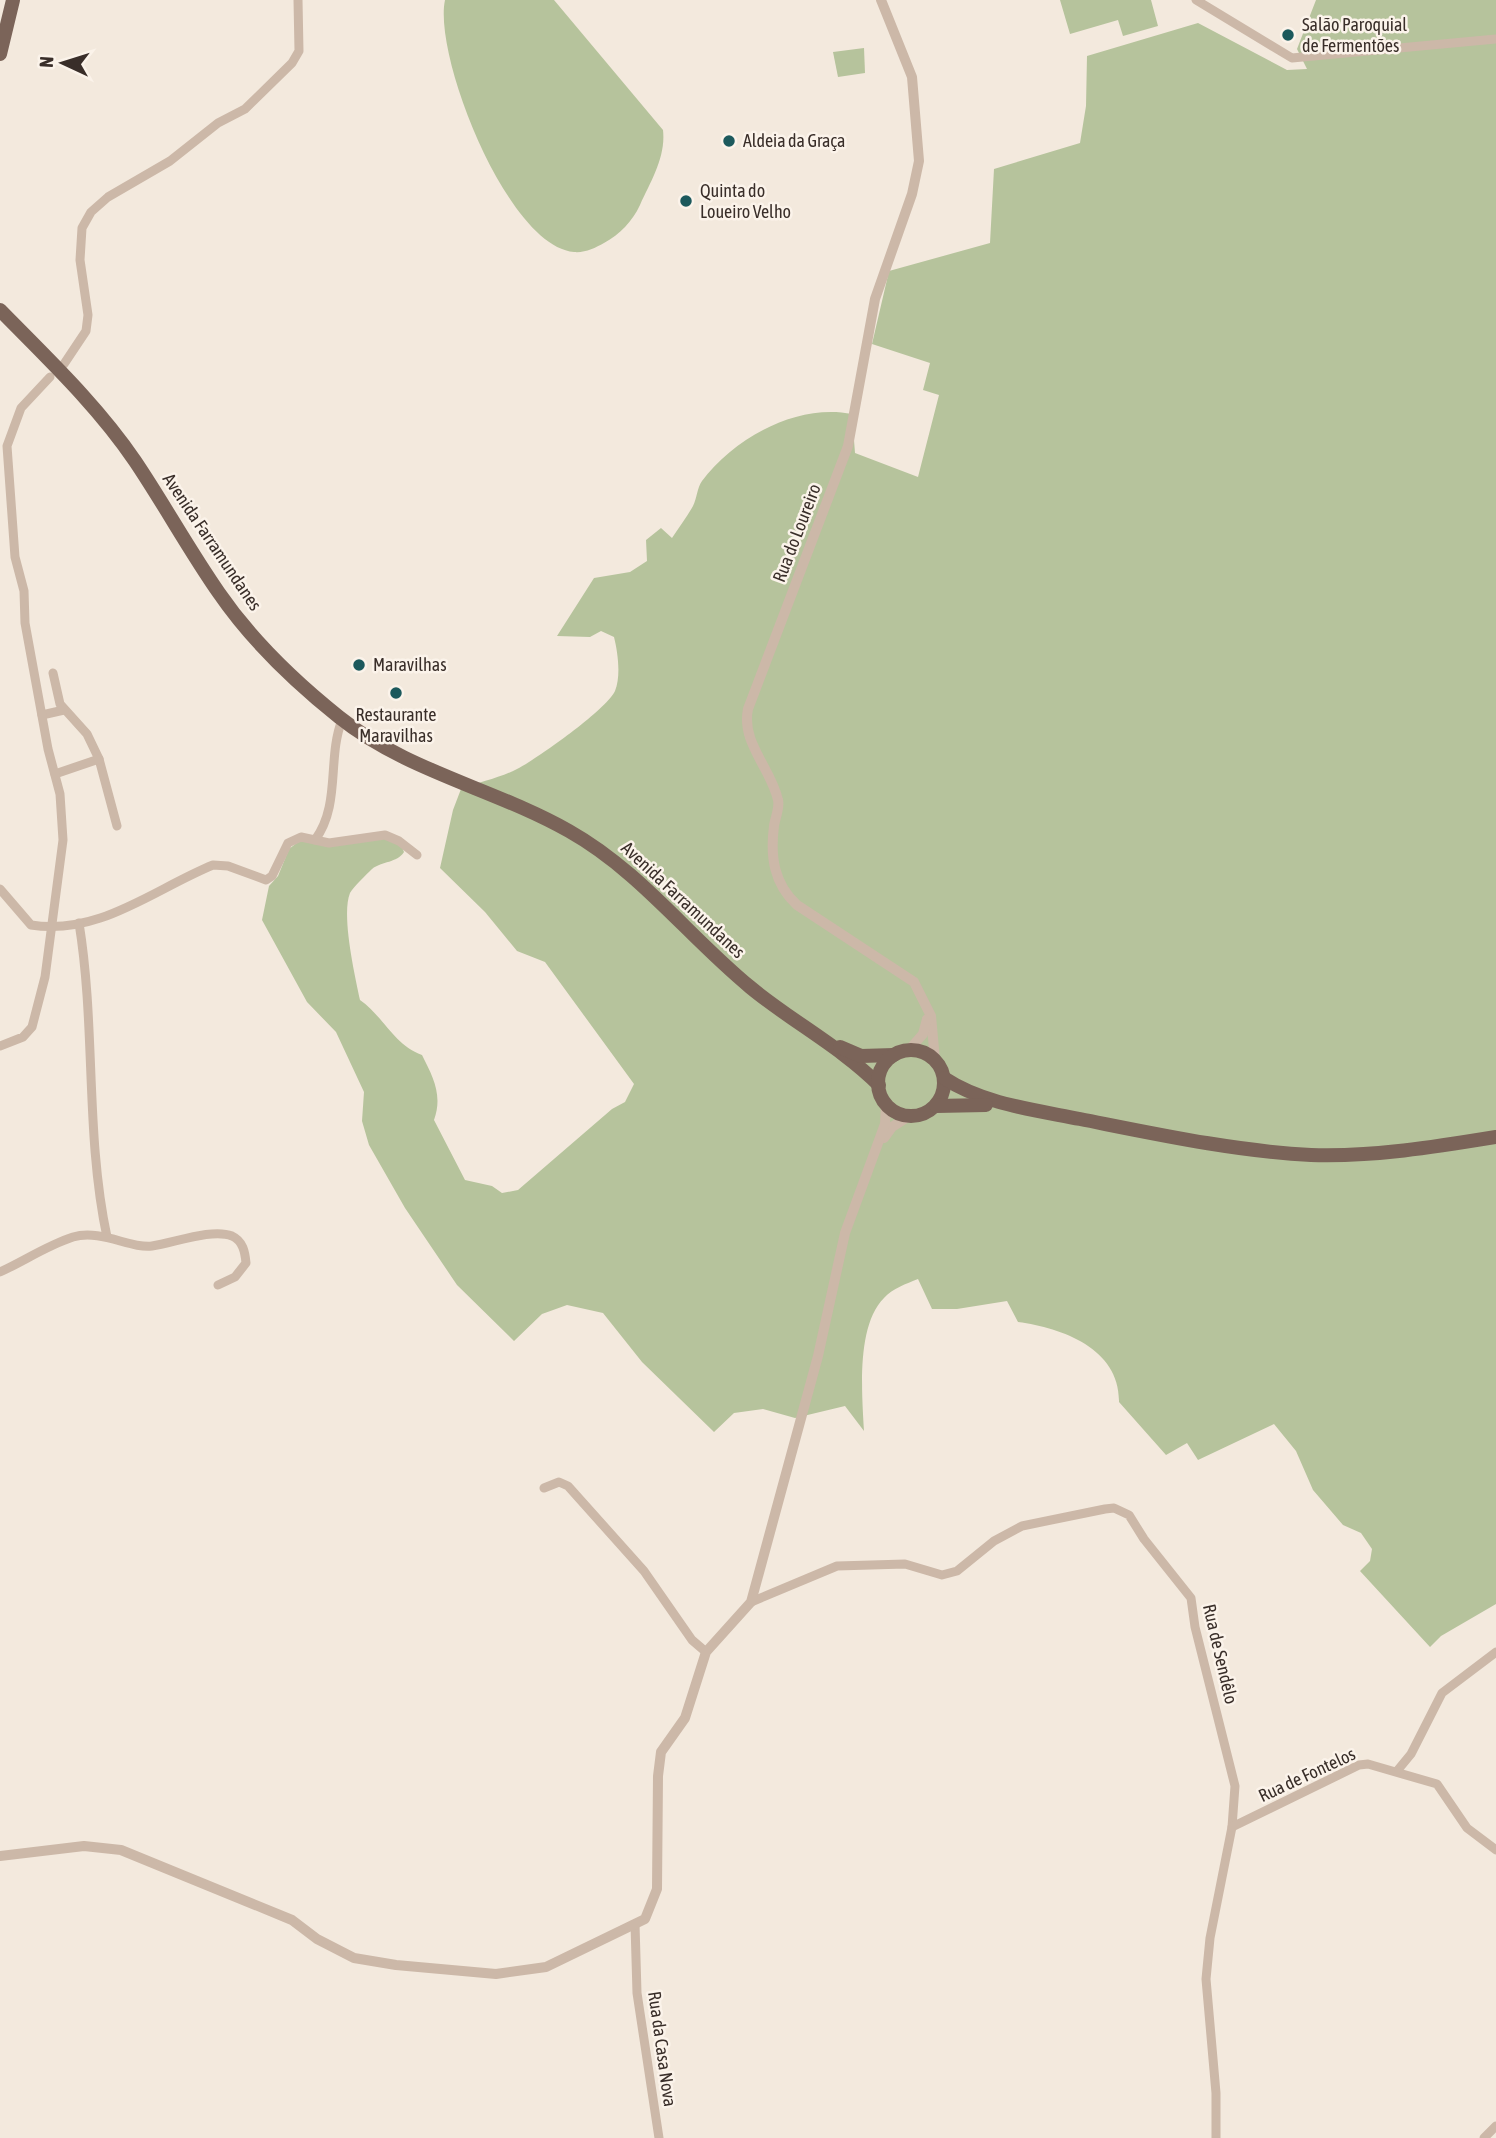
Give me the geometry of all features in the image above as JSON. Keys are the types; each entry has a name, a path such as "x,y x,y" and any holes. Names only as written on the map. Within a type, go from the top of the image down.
{"main road":[{"path":"0,54 13,0"},
{"name":"Avenida Farramundanes","path":"0,310 68,379 135,461 220,594 281,667 342,720 399,755 536,814 592,845 650,892 747,985 819,1039"},
{"path":"819,1039 861,1056 894,1055 909,1050 927,1054 935,1060 944,1078 974,1094 1038,1111"},
{"path":"819,1039 879,1085"},
{"path":"894,1055 882,1068 879,1085 886,1104 892,1110 909,1116 928,1112 941,1097 944,1078"},
{"path":"936,1105 972,1104 1038,1111 1253,1149 1311,1155 1371,1153 1496,1137"}],"street":[{"path":"64,364 86,331 88,315 80,260 82,228 91,212 108,197 170,161 218,123 245,109 269,88 299,51 298,0"},
{"name":"Rua do Loureiro","path":"881,0 912,77 919,161 912,194 875,299 848,446 746,719 746,730 779,802 773,845 775,875 783,892 797,905 914,982 928,1006 935,1060"},
{"path":"1196,0 1292,58 1496,39"},
{"path":"0,1046 23,1037 32,1027 45,977 53,925 63,814 25,623 24,591 13,550 7,446 21,408 50,377"},
{"path":"53,673 60,704 87,734 99,759 117,826"},
{"path":"42,715 64,710"},
{"path":"315,840 324,828 329,807 342,720"},
{"path":"55,774 99,759"},
{"path":"0,890 31,925 79,923 139,904 214,865 228,866 266,880 272,876 288,843 301,837 329,843 384,835 399,841 417,855"},
{"path":"79,923 90,994 97,1172 107,1237"},
{"path":"909,1050 923,1034 928,1006"},
{"path":"0,1856 84,1846 121,1850 292,1920 317,1939 354,1958 396,1965 496,1974 546,1968 645,1919 657,1889 658,1776 661,1752 685,1718 706,1652 751,1602 818,1356 845,1233 885,1124 886,1104"},
{"path":"877,1149 892,1127 909,1116"},
{"path":"0,1272 75,1236 107,1237 150,1247 223,1234 234,1237 245,1249 246,1263 235,1277 219,1285"},
{"path":"544,1488 559,1482 568,1486 620,1541 692,1640 706,1652"},
{"name":"Rua de Sendêlo","path":"751,1602 837,1566 905,1564 948,1574 957,1571 1009,1531 1105,1509 1122,1510 1129,1515 1144,1539 1191,1598 1195,1627 1235,1786 1231,1828 1210,1938 1206,1979 1216,2093 1216,2138"},
{"path":"1397,1771 1410,1754 1442,1693 1496,1652"},
{"name":"Rua de Fontelos","path":"1231,1828 1359,1765 1397,1771 1437,1784 1467,1828 1496,1850"},
{"name":"Rua da Casa Nova","path":"635,1924 637,1993 659,2138"},
{"path":"1484,2138 1496,2126"}],"green space":[{"path":"445,0 554,0 663,130 662,150 653,178 633,217 615,236 593,248 574,252 549,242 524,218 501,185 480,145 463,103 444,27"},
{"path":"1060,0 1151,0 1158,26 1123,36 1118,20 1070,34"},
{"path":"1316,0 1496,0 1496,1604 1441,1636 1430,1647 1360,1571 1370,1561 1372,1549 1361,1533 1343,1525 1313,1490 1296,1451 1274,1424 1198,1460 1187,1443 1166,1455 1119,1402 1117,1384 1110,1368 1099,1355 1070,1336 1018,1322 1007,1301 957,1309 932,1309 918,1279 884,1298 875,1310 865,1343 862,1380 864,1431 845,1406 795,1418 763,1409 734,1413 714,1432 642,1362 603,1313 567,1305 542,1314 514,1341 457,1285 405,1208 369,1145 362,1121 364,1092 336,1032 307,1002 262,920 269,886 278,876 289,849 298,842 385,837 401,845 404,852 401,856 372,869 350,893 347,916 355,976 360,1000 396,1038 422,1055 437,1094 434,1120 465,1180 492,1186 502,1193 518,1190 612,1109 625,1102 634,1084 545,962 517,951 485,912 440,868 453,810 461,789 504,775 527,764 555,745 609,699 615,691 618,678 614,637 601,631 590,637 557,636 594,578 630,572 647,561 646,540 661,528 672,538 693,506 702,481 715,465 749,438 768,427 810,414 852,414 855,453 918,477 939,395 923,390 930,363 872,344 889,271 990,243 994,169 1080,143 1086,106 1087,56 1198,23 1287,70 1307,69 1297,49"},
{"path":"864,48 865,73 838,77 833,52"}],"place":[{"name":"Salão Paroquial de Fermentões","path":"1288,35"},
{"name":"Aldeia da Graça","path":"729,141"},
{"name":"Quinta do Loueiro Velho","path":"686,201"},
{"name":"Maravilhas","path":"359,665"},
{"name":"Restaurante Maravilhas","path":"396,693"}]}
